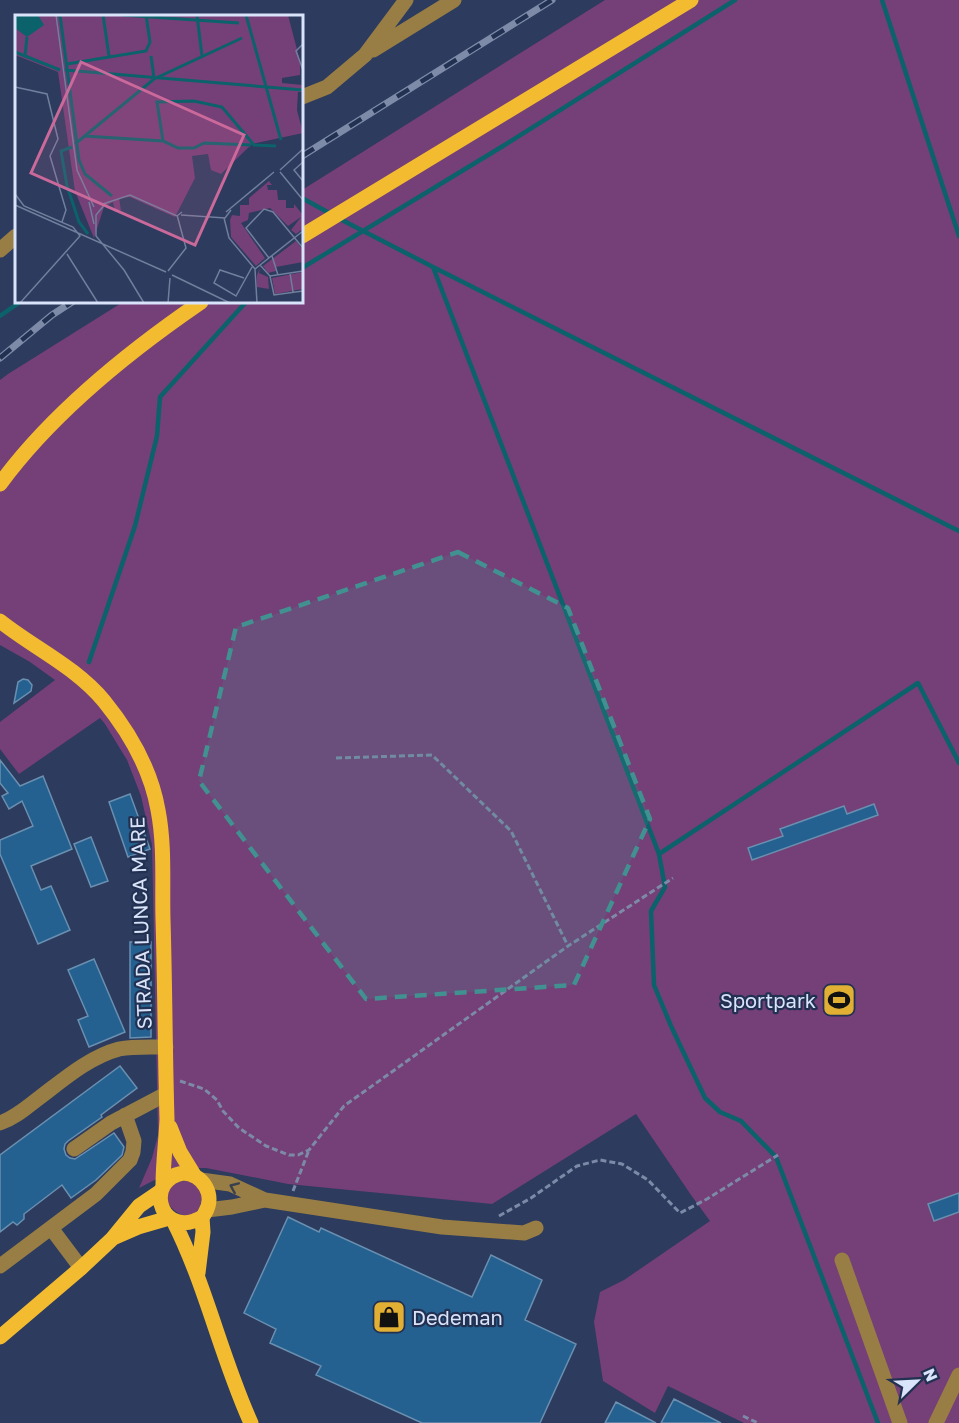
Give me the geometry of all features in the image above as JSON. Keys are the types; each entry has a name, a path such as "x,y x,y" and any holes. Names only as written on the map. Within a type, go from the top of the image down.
{"main road":[{"path":"303,235 691,0"},
{"path":"0,484 59,416 134,351 200,303"},
{"name":"STRADA LUNCA MARE","path":"0,621 67,667 102,699 132,742 152,786 161,831 167,1119 162,1188"},
{"name":"STRADA LUNCA MARE","path":"0,629 20,636"},
{"name":"STRADA LUNCA MARE","path":"167,1119 180,1152 197,1177"},
{"path":"0,1337 81,1268 112,1239 139,1206 177,1174 188,1173 197,1177 205,1184 209,1195 197,1276"},
{"path":"162,1188 161,1206 171,1219 187,1249 226,1362 251,1423"},
{"path":"112,1239 138,1227 171,1219 182,1223 190,1222 205,1214"}],"street":[{"path":"365,55 406,0"},
{"path":"303,97 327,87 365,55 454,0"},
{"path":"0,250 15,237"},
{"path":"0,1124 69,1076 104,1055 120,1049 166,1047"},
{"path":"74,1149 166,1087"},
{"path":"0,1266 96,1194 130,1160 134,1141 126,1115"},
{"path":"197,1177 230,1184 265,1200 288,1204 442,1227 524,1233 536,1228"},
{"path":"205,1214 265,1200"},
{"path":"51,1228 81,1268"},
{"path":"842,1260 900,1423"},
{"path":"936,1423 959,1375"}],"path":[{"path":"336,758 432,755 511,831 568,946"},
{"path":"288,1204 309,1150 344,1106 568,946 673,878"},
{"path":"166,1087 192,1084 204,1089 217,1100 223,1111 239,1128 266,1146 289,1155 298,1155 309,1150"},
{"path":"476,1229 531,1198 577,1167 600,1160 622,1164 648,1180 680,1213 707,1199 777,1155"},
{"path":"743,1416 758,1423"}],"highlighted area":[{"path":"458,552 568,608 650,819 574,985 366,999 199,781 236,627"}],"shaded area":[{"path":"605,0 959,0 959,1423 744,1423 668,1386 655,1413 603,1381 594,1322 600,1292 624,1280 710,1221 636,1114 492,1204 288,1184 206,1168 178,1168 139,1188 152,1158 158,1135 152,845 141,796 127,760 100,718 19,774 0,749 0,722 55,680 0,645 0,380 121,303 303,303 303,189"},
{"path":"188,1180 202,1191 199,1207 192,1215 183,1215 174,1210 168,1202 167,1194 173,1185"}],"building":[{"path":"23,679 28,680 32,685 31,691 14,703 18,682"},
{"path":"0,760 20,786 43,776 72,849 31,866 41,890 51,886 70,930 38,944 0,854 0,840 33,826 22,801 9,809 2,796 8,793 0,783"},
{"path":"130,794 150,849 128,857 109,802"},
{"path":"874,804 878,815 752,860 748,848 783,836 780,829 844,806 847,814"},
{"path":"91,837 108,881 91,887 74,844"},
{"path":"130,942 151,942 151,1037 130,1038"},
{"path":"94,959 125,1032 89,1047 78,1020 88,1016 68,970"},
{"path":"120,1066 137,1088 68,1141 64,1149 66,1155 75,1159 114,1133 124,1147 122,1155 96,1180 71,1198 62,1185 24,1214 24,1219 17,1225 13,1222 0,1232 0,1155"},
{"path":"959,1193 959,1212 934,1221 928,1204"},
{"name":"Dedeman","path":"288,1217 319,1232 321,1228 472,1297 491,1255 542,1280 525,1320 576,1344 540,1423 422,1423 316,1375 321,1366 270,1343 276,1329 244,1313"},
{"path":"674,1399 721,1423 661,1423"},
{"path":"616,1402 656,1423 605,1423"}],"waterway":[{"path":"303,267 503,146 735,0"},
{"path":"882,0 959,236"},
{"path":"303,199 331,214"},
{"path":"338,218 959,531"},
{"path":"433,267 659,854 665,887 651,911 654,985 705,1098 720,1112 741,1121 776,1157 878,1423"},
{"path":"0,316 19,303"},
{"path":"89,662 135,526 157,436 160,397 245,303"},
{"path":"659,854 918,683 959,763"}],"railway":[{"path":"303,155 552,0"},
{"path":"0,358 52,315 70,303"}],"place":[{"name":"Sportpark","path":"839,1000"},
{"name":"Dedeman","path":"389,1317"}]}
